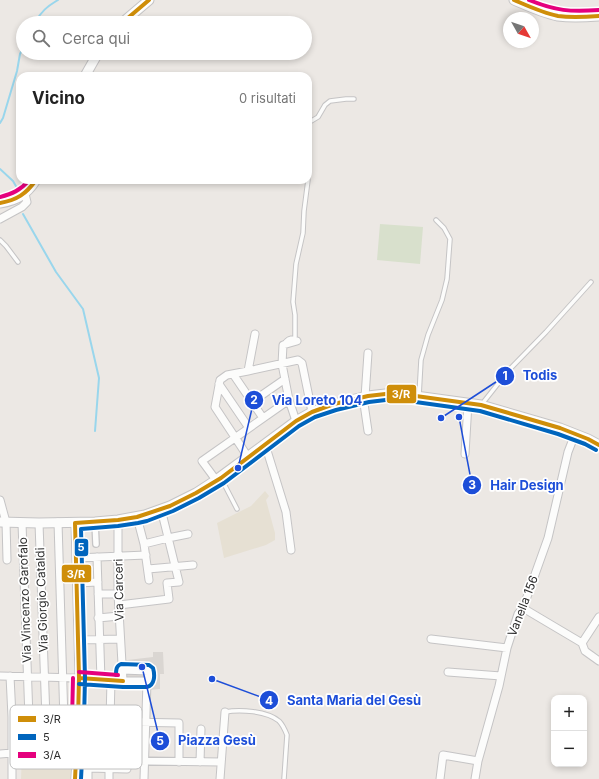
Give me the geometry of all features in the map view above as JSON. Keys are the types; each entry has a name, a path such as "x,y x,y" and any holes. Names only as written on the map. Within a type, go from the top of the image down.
{"street":[{"path":"130,16 149,0"},
{"path":"514,0 536,10 559,16 583,18 599,16"},
{"path":"87,72 94,60"},
{"path":"0,203 11,201 25,194 34,184"},
{"path":"0,219 22,207 27,202 25,194"},
{"path":"248,371 255,334"},
{"path":"296,421 289,400 282,364 283,345 297,341"},
{"path":"368,353 364,397 368,431"},
{"path":"248,457 215,407 218,384 220,380 227,375 298,360 302,363 312,412"},
{"path":"232,374 263,418"},
{"path":"252,402 285,379"},
{"path":"218,384 249,428"},
{"path":"3,522 96,522 137,517 161,509 196,493 219,479 296,421 312,412 334,404 364,397 394,393 481,405 560,428 599,445"},
{"path":"219,479 202,461 289,400"},
{"path":"465,454 468,403"},
{"name":"Vanella 156","path":"475,779 478,761 507,648 518,614 523,608 548,538 568,452 575,434"},
{"path":"265,444 286,512 291,550"},
{"path":"0,500 7,560"},
{"path":"118,605 169,599 167,583 179,582 161,509"},
{"path":"137,517 144,544 149,580"},
{"name":"Via Carceri","path":"118,520 118,605 122,670 121,681"},
{"path":"58,522 64,705"},
{"path":"75,522 78,705"},
{"path":"96,522 96,544"},
{"name":"Via Vincenzo Garofalo","path":"22,523 29,705"},
{"name":"Via Giorgio Cataldi","path":"39,523 46,705"},
{"path":"144,544 188,534"},
{"path":"76,558 146,555"},
{"path":"97,557 101,680"},
{"path":"148,569 193,565"},
{"path":"77,583 98,582"},
{"path":"98,594 118,594"},
{"path":"523,608 582,643 585,651 599,661"},
{"path":"98,618 119,616"},
{"path":"582,643 599,617"},
{"path":"78,640 120,638"},
{"path":"431,639 507,648"},
{"path":"122,670 148,671 144,779"},
{"path":"448,672 501,676"},
{"path":"0,676 147,681"},
{"path":"10,676 11,705"},
{"path":"110,705 111,680"},
{"path":"220,779 225,712"},
{"path":"142,722 179,723 179,762"},
{"path":"200,762 201,729"},
{"path":"440,779 443,755 478,761"},
{"path":"142,761 221,762"},
{"path":"75,779 77,769"},
{"path":"80,769 82,779"}],"lane":[{"path":"312,122 318,117 325,105 330,101 354,99"},
{"path":"283,345 287,339 294,338 295,315 293,302 296,264 303,234 307,184"},
{"path":"419,397 421,360 428,336 442,300 447,279 450,239 444,228 436,220"},
{"path":"0,240 18,262"},
{"path":"481,405 508,371 591,282"},
{"path":"219,479 237,509"},
{"path":"225,712 253,712 266,715 279,721 285,730 286,735 284,779"}],"shaded area":[{"path":"265,491 269,496 266,500 275,533 275,540 266,545 224,558 217,523 251,506"},
{"path":"153,652 163,652 164,674 160,674 160,689 116,689 120,673 119,661 153,657"},
{"path":"21,769 71,769 71,779 21,779"}],"green space":[{"path":"380,224 423,227 420,264 377,260"}],"waterway":[{"path":"39,16 58,0"},
{"path":"17,72 19,60"},
{"path":"0,123 3,118 16,74"},
{"path":"0,169 13,181 17,188"},
{"path":"23,214 56,272 83,309 99,378 95,431"}],"transit line":[{"name":"3/R","path":"130,16 149,0"},
{"name":"3/R","path":"514,0 558,16 599,16"},
{"name":"3/A","path":"529,0 555,9 580,11 599,10"},
{"name":"3/A","path":"0,197 16,191 25,184"},
{"name":"3/R","path":"0,203 21,196 33,184"},
{"name":"3/R","path":"78,705 75,523 137,517 170,506 221,478 296,421 312,412 334,404 368,396 394,393 481,405 560,428 599,445"},
{"name":"5","path":"84,705 81,529 138,523 173,511 224,483 299,426 315,417 369,402 394,399 480,411 558,434 585,444 596,450"},
{"name":"5","path":"116,675 117,667 121,664 149,665 153,668 154,679 150,686 123,687"},
{"name":"3/A","path":"79,672 118,675"},
{"name":"3/A","path":"72,705 73,678"},
{"name":"3/R","path":"79,678 123,681"},
{"name":"5","path":"79,684 123,687"},
{"name":"3/R","path":"75,779 76,769"},
{"name":"5","path":"81,779 82,769"}],"place":[{"name":"Hair Design","path":"459,417"},
{"name":"Todis","path":"441,418"},
{"name":"Via Loreto 104","path":"238,468"},
{"name":"Piazza Gesù","path":"142,667"},
{"name":"Santa Maria del Gesù","path":"212,679"}]}
